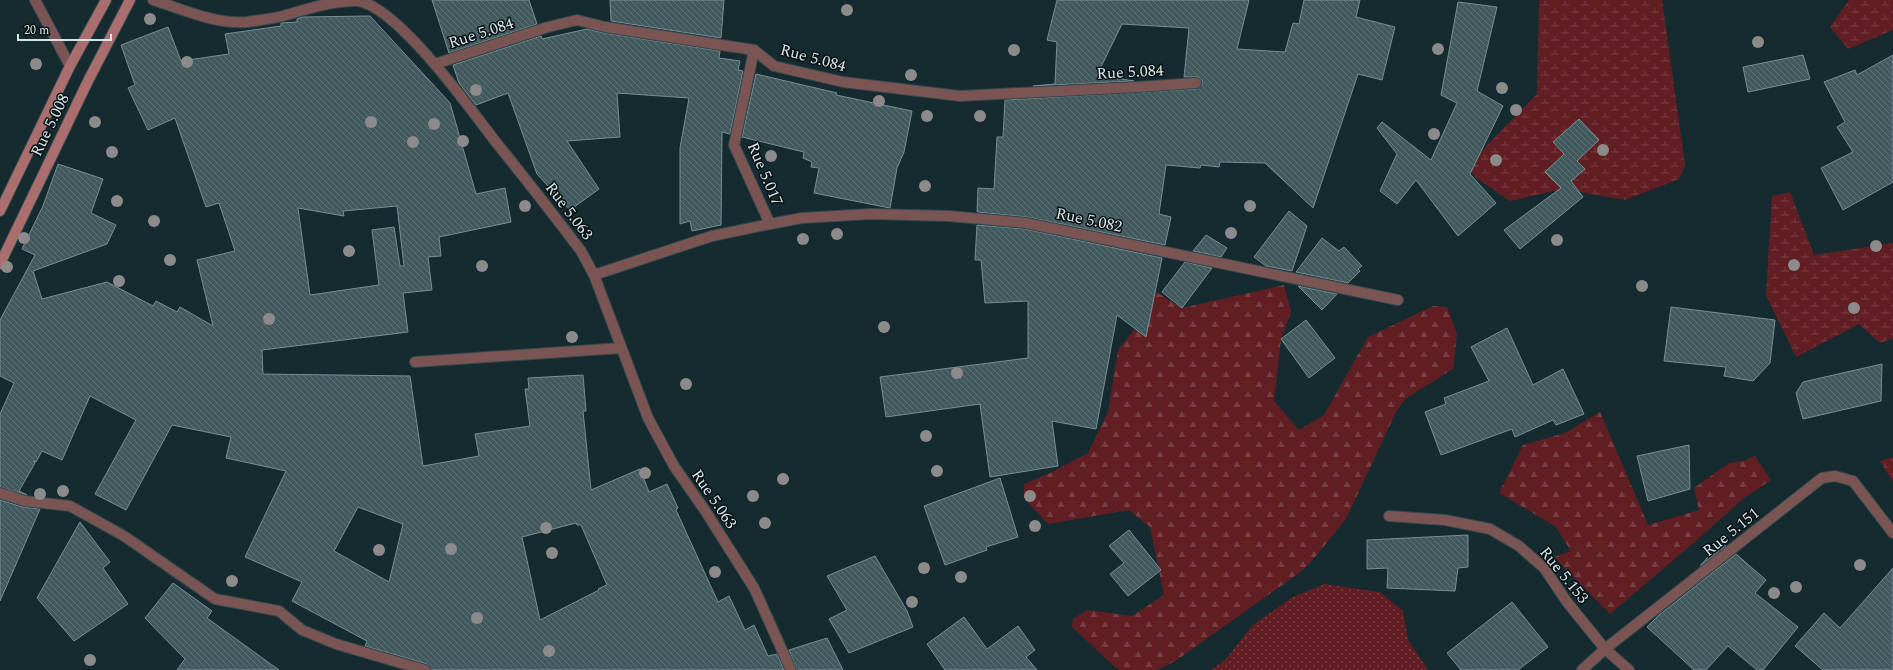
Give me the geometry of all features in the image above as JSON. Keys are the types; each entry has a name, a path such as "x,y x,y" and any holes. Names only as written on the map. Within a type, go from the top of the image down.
{"main road":[{"name":"Rue 5.008","path":"0,211 70,66 106,0"},
{"name":"Rue 5.008","path":"0,264 88,81 130,0"}],"street":[{"path":"35,0 70,66"},
{"name":"Rue 5.063","path":"153,0 200,15 222,20 245,22 281,16 335,0 360,1 380,10 392,20 435,64 581,250 594,275 648,418 674,466 706,512 754,588 791,670"},
{"name":"Rue 5.084","path":"435,64 548,27 577,20 605,27 754,50 774,66 843,82 960,96 1196,83"},
{"name":"Rue 5.017","path":"594,275 712,236 770,224 734,145 754,50"},
{"name":"Rue 5.082","path":"770,224 802,218 871,214 949,216 1026,222 1398,300"},
{"path":"415,362 621,348"},
{"name":"Rue 5.151","path":"1582,670 1605,649 1822,478 1835,476 1853,481 1893,533"},
{"path":"0,492 25,501 70,506 124,536 215,598 279,611 302,630 336,644 425,670"},
{"name":"Rue 5.153","path":"1389,516 1445,520 1490,529 1519,546 1544,568 1566,602 1605,649 1629,670"}],"green space":[{"path":"1539,0 1662,0 1685,165 1679,179 1625,200 1563,189 1510,201 1475,177 1468,165 1537,94"},
{"path":"1849,0 1893,0 1893,30 1848,49 1830,27"},
{"path":"1790,192 1814,255 1893,243 1893,338 1880,343 1859,324 1796,357 1766,295 1772,196"},
{"path":"1139,281 1182,308 1284,285 1291,312 1281,339 1274,401 1299,430 1324,415 1368,337 1433,306 1447,307 1457,334 1453,369 1405,399 1397,410 1346,519 1311,562 1299,573 1174,662 1156,670 1120,670 1072,627 1073,619 1087,610 1132,616 1164,595 1150,527 1129,510 1048,524 1024,498 1024,484 1052,472 1088,453 1108,412 1118,350 1141,321"},
{"path":"1600,412 1648,525 1699,510 1694,488 1729,463 1743,461 1755,456 1771,480 1744,498 1610,614 1554,557 1571,551 1555,526 1499,493 1523,445 1565,433"},
{"path":"1893,457 1893,482 1880,461"},
{"path":"1324,584 1380,592 1403,611 1408,640 1428,670 1211,670 1225,660 1253,625 1291,598"}],"building":[{"path":"432,0 529,0 537,24 449,53"},
{"path":"610,0 724,0 721,38 611,21"},
{"path":"1057,0 1249,0 1237,49 1285,52 1293,23 1299,24 1304,0 1360,0 1356,17 1395,27 1382,80 1358,74 1313,208 1265,163 1220,162 1219,167 1201,165 1200,168 1166,165 1159,214 1171,217 1165,245 1027,217 977,212 978,188 994,189 997,137 1003,137 1005,100 1196,89 1202,85 1202,80 1198,77 1184,77 1189,28 1122,24 1097,75 1134,81 1033,86 1055,84 1057,42 1047,40"},
{"path":"1458,2 1497,7 1477,91 1503,106 1470,174 1496,203 1458,236 1416,180 1397,204 1380,191 1397,154 1377,128 1382,122 1431,160 1457,103 1441,95"},
{"path":"370,16 450,103 476,194 505,188 511,222 439,237 441,256 428,257 432,290 403,293 408,332 262,350 263,374 410,376 423,466 479,456 475,434 530,426 525,389 529,389 528,378 583,375 586,411 583,411 591,490 640,469 649,492 667,484 678,508 676,510 718,602 729,596 745,630 754,625 768,656 777,654 784,670 431,670 427,664 365,646 367,641 292,601 302,582 245,557 286,471 226,458 231,437 172,425 126,510 95,494 136,420 90,396 62,460 42,451 36,462 33,461 35,463 19,491 27,495 0,487 0,414 14,383 0,376 0,320 35,255 22,249 43,206 58,164 103,179 91,213 116,225 107,244 33,271 42,299 107,282 153,306 156,301 177,312 180,307 213,326 197,260 235,251 219,203 206,207 175,118 148,130 128,88 135,85 121,45 168,27 181,61 229,54 225,34 281,26 281,23 297,22 297,19 302,17","holes":["397,206 404,266 400,266 394,227 372,230 379,285 310,295 298,208 344,216 343,211","358,507 403,524 389,582 334,551","576,523 577,525 581,525 607,585 540,620 522,537"]},
{"path":"587,29 720,51 719,58 740,61 738,70 743,71 730,134 722,132 721,225 692,231 690,221 680,224 680,148 689,98 617,93 620,137 567,141 599,189 570,210 537,174 508,93 476,105 459,83 453,65 541,36 542,39"},
{"path":"1803,55 1810,79 1748,92 1743,67"},
{"path":"1893,55 1893,182 1843,210 1821,168 1853,152 1837,127 1845,122 1824,82 1855,70 1857,75"},
{"path":"756,74 837,93 836,95 912,111 904,152 897,168 890,208 814,193 819,168 811,167 812,162 803,158 804,152 742,137"},
{"path":"1579,119 1599,140 1577,161 1585,169 1571,181 1583,197 1520,249 1504,230 1561,188 1545,172 1564,154 1553,142"},
{"path":"1289,211 1307,226 1292,271 1266,266 1254,257"},
{"path":"977,225 1025,229 1162,258 1146,337 1117,315 1096,429 1052,421 1058,466 990,477 980,404 886,417 880,377 1028,358 1028,301 985,303 981,260 975,260"},
{"path":"1206,235 1227,248 1221,257 1193,251"},
{"path":"1322,238 1339,251 1344,247 1362,266 1358,269 1360,271 1348,283 1296,272"},
{"path":"1185,262 1212,268 1182,308 1162,292"},
{"path":"1298,286 1337,294 1322,310"},
{"path":"1671,307 1775,320 1770,363 1753,381 1724,376 1726,367 1664,361"},
{"path":"1306,320 1335,358 1309,378 1281,339"},
{"path":"1507,328 1533,385 1563,369 1584,414 1556,425 1553,420 1515,437 1512,429 1441,455 1425,412 1446,404 1444,398 1489,381 1471,347"},
{"path":"1882,364 1881,401 1803,419 1796,393 1803,382"},
{"path":"1689,445 1690,489 1648,501 1637,456"},
{"path":"1000,478 1018,537 986,547 987,550 945,565 924,506"},
{"path":"0,500 23,507 40,509 0,601"},
{"path":"80,522 110,562 103,568 128,604 74,641 37,598"},
{"path":"1129,530 1161,570 1128,596 1110,574 1124,563 1109,546"},
{"path":"1468,535 1468,567 1458,568 1455,591 1387,588 1388,568 1367,569 1367,540"},
{"path":"1721,542 1726,546 1700,566"},
{"path":"1736,554 1766,580 1755,593 1798,627 1763,670 1757,670 1728,646 1706,670 1694,670 1647,627 1658,616"},
{"path":"875,556 907,611 913,627 849,653 829,619 847,610 827,576"},
{"path":"1893,568 1893,670 1823,670 1795,646 1824,613 1840,628"},
{"path":"173,583 212,611 207,618 279,670 177,670 185,659 145,618"},
{"path":"1512,602 1548,647 1518,670 1461,670 1447,653"},
{"path":"964,617 987,649 1018,626 1035,650 1026,657 1037,670 945,670 927,644"},
{"path":"827,638 843,670 797,670 789,650"}]}
